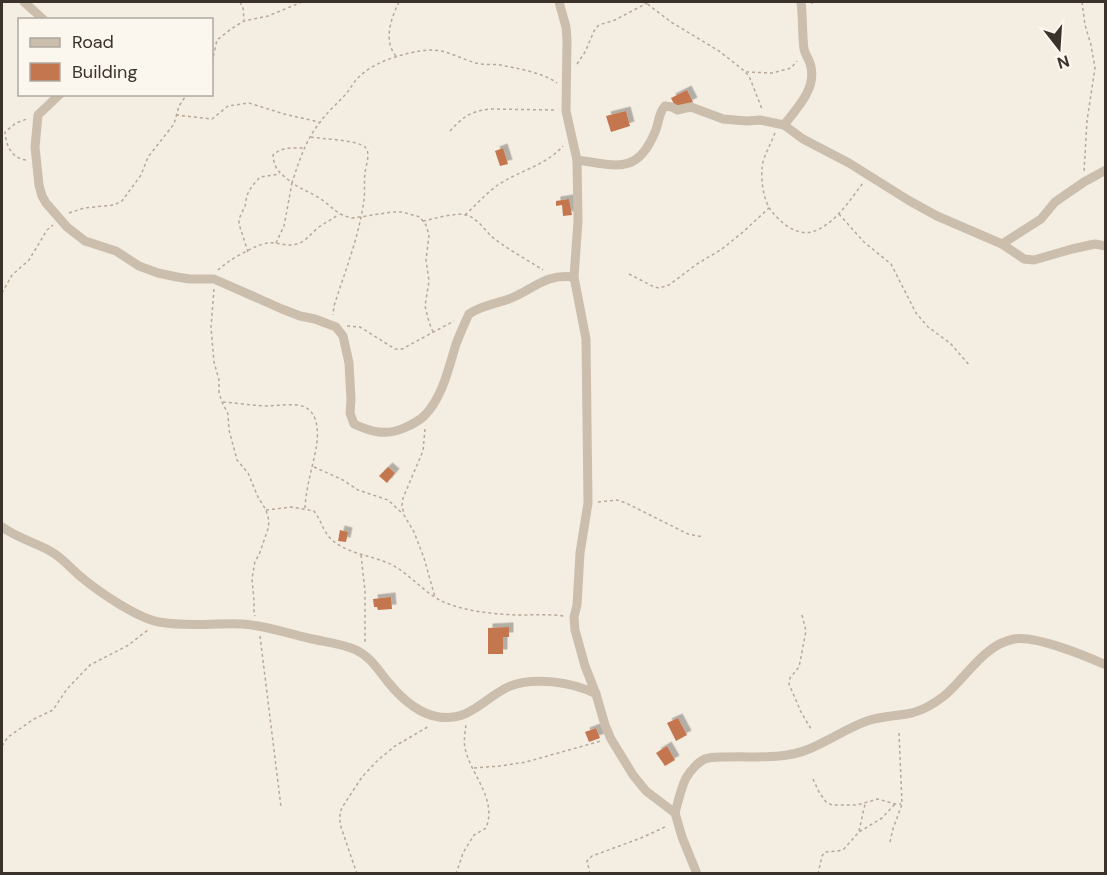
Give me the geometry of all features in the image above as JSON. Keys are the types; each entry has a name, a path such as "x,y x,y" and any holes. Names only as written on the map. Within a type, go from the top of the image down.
{"street":[{"path":"24,2 42,18"},
{"path":"559,2 567,40 566,111 577,160 578,221 574,277 586,339 588,502 580,553 577,605 574,617 575,630 611,739 633,775 646,790 675,813"},
{"path":"784,125 801,103 811,78 811,66 805,53 801,2"},
{"path":"58,96 38,116 36,161 42,196 59,219 85,241 116,250 139,266 177,277 214,279 282,309 334,326 342,336 349,363 350,413 354,424 367,430 396,431 425,416 436,400 450,367 468,314 478,308 510,299 554,277 574,277"},
{"path":"577,160 612,166 635,161 650,142 665,106 672,106 677,110 691,107 723,119 760,120 784,125 803,139 908,200 937,216 1002,244 1024,260 1034,260 1095,244 1106,246"},
{"path":"1002,244 1041,219 1055,202 1106,170"},
{"path":"2,527 58,556 90,584 128,609 158,622 258,626 340,645 364,655 403,698 424,713 446,717 466,714 500,692 520,683 568,684 596,694"},
{"path":"697,873 675,813 686,778 706,758 772,757 793,754 810,749 864,722 929,706 957,684 995,646 1012,640 1023,638 1054,646 1106,665"}],"path":[{"path":"240,2 244,21"},
{"path":"213,41 244,21 268,16 302,2"},
{"path":"396,57 390,46 389,38 393,15 399,2"},
{"path":"642,2 648,2 671,22 718,51 749,76 775,132 763,161 765,195 770,208 793,230 802,233 816,231 839,214 869,176"},
{"path":"567,78 585,52 599,25 615,20 648,2"},
{"path":"1082,2 1095,68 1087,121 1084,182"},
{"path":"213,57 217,39"},
{"path":"276,244 284,226 292,183 310,137 360,75 380,62 428,50 450,53 482,64 500,65 546,77 555,81 566,92"},
{"path":"745,72 772,74 790,68 805,53"},
{"path":"2,292 12,275 29,260 47,230 59,219 84,208 114,205 122,201 141,175 148,157 174,124 179,106 186,96"},
{"path":"176,115 212,119 228,106 249,103 320,122"},
{"path":"450,131 463,117 489,109 566,111"},
{"path":"2,133 16,123 38,116"},
{"path":"5,132 9,149 13,154 20,159 36,161"},
{"path":"465,215 499,184 549,159 571,136"},
{"path":"310,137 359,143 366,148 368,156 361,217 334,306 334,326 360,327 395,349 402,349 454,321"},
{"path":"304,148 286,149 275,153 273,155 274,166 292,183 321,198 339,214 347,217 361,217 402,212 420,217 426,225 429,235 426,261 429,281 425,306 434,332"},
{"path":"248,252 239,224 247,195 260,177 281,174"},
{"path":"630,274 654,287 669,285 736,237 770,208"},
{"path":"281,807 258,626 254,611 252,579 255,561 268,529 266,510 248,473 237,460 229,430 228,414 222,402 214,362 211,327 214,279 218,270 225,263 265,244 298,243 339,214"},
{"path":"839,214 864,242 891,264 916,313 928,327 950,343 970,366"},
{"path":"423,221 465,215 476,221 514,253 554,277"},
{"path":"222,402 266,406 297,405 310,411 315,418 318,438 305,497 305,509"},
{"path":"404,515 403,498 423,451 426,434 425,416"},
{"path":"313,466 358,490 388,500 404,515 414,532 424,558 435,598"},
{"path":"588,502 617,500 626,502 688,534 703,537"},
{"path":"266,510 292,507 316,513 324,530 333,541 395,567 435,598 446,603 476,611 519,615 555,614 574,617"},
{"path":"361,554 365,591 364,655"},
{"path":"802,615 806,631 800,662 789,684 811,729"},
{"path":"2,746 8,738 34,719 53,710 67,689 90,664 127,646 158,622"},
{"path":"456,873 474,835 486,828 488,823 489,806 465,749 466,714"},
{"path":"357,873 340,824 340,812 343,806 362,777 378,760 395,746 426,728 437,716"},
{"path":"890,842 902,804 899,732"},
{"path":"473,768 526,762 611,739"},
{"path":"813,779 826,802 832,805 866,803 878,799 902,804"},
{"path":"859,832 866,803"},
{"path":"818,873 825,852 842,850 859,832 882,818 895,804"},
{"path":"590,873 589,858 664,828 675,813"}],"building":[{"path":"687,90 693,102 677,110 671,98"},
{"path":"626,111 630,126 611,132 606,116"},
{"path":"503,148 508,164 500,166 495,151"},
{"path":"569,199 572,215 563,216 562,205 556,206 556,201"},
{"path":"388,467 395,473 387,483 379,476"},
{"path":"340,530 348,532 346,542 338,541"},
{"path":"391,597 392,609 378,610 374,607 373,599"},
{"path":"509,627 509,637 503,637 503,654 488,654 488,628"},
{"path":"678,718 687,735 676,741 667,723"},
{"path":"596,728 600,738 589,742 585,732"},
{"path":"667,746 675,760 665,766 656,753"}]}
